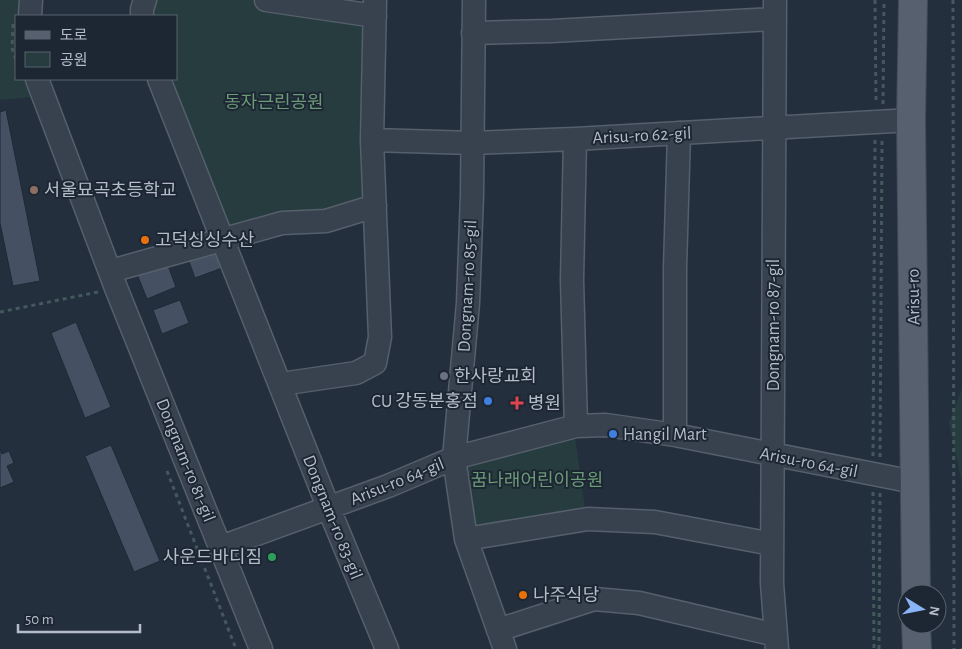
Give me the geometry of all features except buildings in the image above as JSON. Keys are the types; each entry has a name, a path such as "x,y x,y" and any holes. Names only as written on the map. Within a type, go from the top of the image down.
{"main road":[{"name":"Arisu-ro","path":"914,0 911,120 916,584"}],"street":[{"path":"24,15 31,0"},
{"path":"142,15 144,0"},
{"path":"266,0 375,8 372,140 380,337 375,363 356,372 281,384"},
{"name":"Dongnam-ro 85-gil","path":"474,0 473,143 468,303 454,458 466,539 502,639 594,598 639,603 776,642"},
{"path":"473,33 552,31 775,10"},
{"name":"Dongnam-ro 87-gil","path":"775,10 772,583 776,642"},
{"name":"Dongnam-ro 81-gil","path":"37,80 113,279 261,649"},
{"name":"Dongnam-ro 83-gil","path":"159,80 329,509 387,649"},
{"name":"Arisu-ro 62-gil","path":"372,140 473,143 911,120"},
{"path":"675,434 675,268 679,133"},
{"path":"575,139 572,280 576,426"},
{"path":"113,279 222,240 282,224 326,220 375,206"},
{"name":"Arisu-ro 64-gil","path":"221,547 329,509 454,458 576,426 606,425 675,434 914,482"},
{"path":"466,539 588,519 655,522 772,544"}],"path":[{"path":"875,0 879,122 876,475 879,649"},
{"path":"874,649 879,122 884,0"},
{"path":"953,0 954,649"},
{"path":"15,39 12,48 15,57"},
{"path":"0,312 113,279"},
{"path":"165,466 236,649"}],"green space":[{"path":"0,0 25,0 24,15 15,15 15,80 27,80 31,97 0,100"},
{"name":"동자근린공원","path":"145,0 266,0 375,16 375,206 222,240 159,80 178,80 178,15 142,15"},
{"path":"962,389 962,484 949,422"},
{"name":"꿈나래어린이공원","path":"574,429 586,516 476,533 464,452"}],"place":[{"name":"서울묘곡초등학교","path":"34,190"},
{"name":"고덕싱싱수산","path":"145,240"},
{"name":"한사랑교회","path":"444,376"},
{"name":"CU 강동분홍점","path":"488,401"},
{"name":"병원","path":"517,403"},
{"name":"Hangil Mart","path":"613,434"},
{"name":"사운드바디짐","path":"272,557"},
{"name":"나주식당","path":"523,595"}]}
